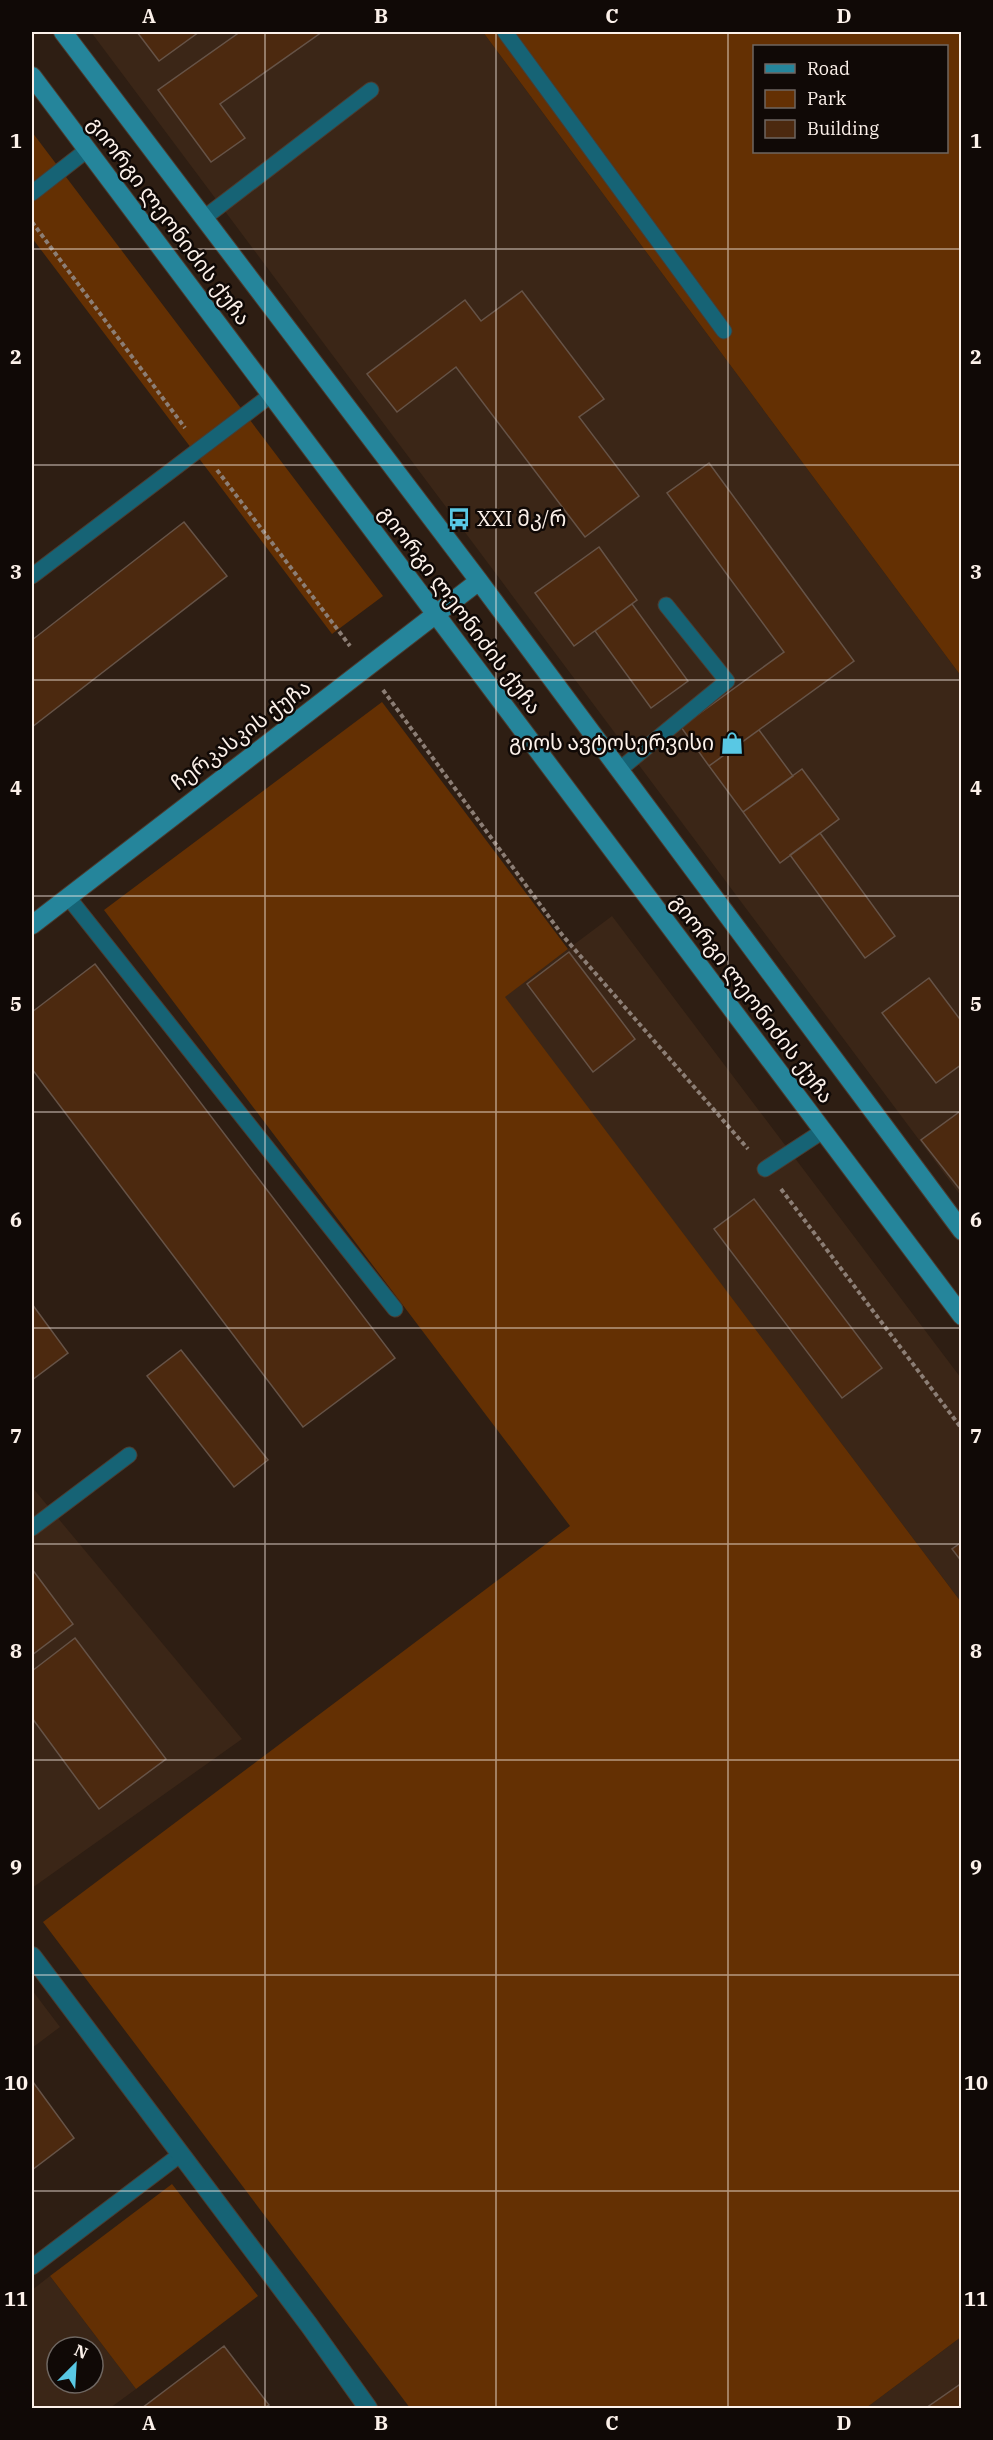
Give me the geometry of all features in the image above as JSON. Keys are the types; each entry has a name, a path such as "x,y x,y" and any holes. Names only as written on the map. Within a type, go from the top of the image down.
{"street":[{"name":"გიორგი ლეონიძის ქუჩა","path":"63,32 479,581 962,1231"},
{"name":"გიორგი ლეონიძის ქუჩა","path":"32,76 962,1316"},
{"name":"ჩერკასკის ქუჩა","path":"32,925 479,581"},
{"path":"32,1956 309,2325 368,2409"}],"lane":[{"path":"505,32 724,331"},
{"path":"204,218 371,90"},
{"path":"32,193 87,150"},
{"path":"32,576 271,395"},
{"path":"619,770 727,681 666,605"},
{"path":"68,897 395,1309"},
{"path":"765,1169 823,1131"},
{"path":"32,1528 129,1455"},
{"path":"32,2267 181,2154"}],"path":[{"path":"32,222 366,668 563,936 765,1169 962,1430"}],"shaded area":[{"path":"91,32 483,32 961,676 961,1196"},
{"path":"612,916 961,1378 961,1602 504,997"},
{"path":"32,1487 242,1739 32,1888"},
{"path":"32,1990 60,2027 32,2048"},
{"path":"50,2276 95,2335 45,2335 45,2395 105,2395 105,2348 136,2389 110,2408 32,2408 32,2290"},
{"path":"961,2337 961,2408 866,2408"}],"green space":[{"path":"483,32 961,32 961,676"},
{"path":"32,132 383,596 332,634 32,238"},
{"path":"382,702 568,949 505,997 961,1602 961,2337 866,2408 410,2408 43,1922 570,1526 104,910"},
{"path":"172,2184 258,2296 136,2389 105,2348 105,2335 95,2335 50,2276"}],"building":[{"path":"137,32 199,32 159,61"},
{"path":"240,32 322,32 220,104 245,138 211,162 158,90"},
{"path":"522,291 604,399 579,417 639,496 585,537 456,367 397,412 367,374 465,300 481,321"},
{"path":"709,463 854,661 709,766 681,727 784,652 667,493"},
{"path":"184,522 227,576 32,727 32,640"},
{"path":"599,547 637,600 574,646 535,593"},
{"path":"632,604 688,681 651,708 595,631"},
{"path":"759,730 793,776 743,812 709,766"},
{"path":"802,769 839,819 780,863 743,812"},
{"path":"820,833 895,936 865,958 790,855"},
{"path":"569,952 635,1039 593,1072 527,984"},
{"path":"95,964 395,1358 303,1427 32,1069 32,1012"},
{"path":"929,978 962,1022 962,1064 936,1083 882,1013"},
{"path":"962,1110 962,1192 921,1140"},
{"path":"754,1199 882,1368 842,1398 714,1229"},
{"path":"32,1304 68,1353 32,1380"},
{"path":"181,1350 268,1460 234,1487 147,1376"},
{"path":"962,1542 962,1562 952,1549"},
{"path":"32,1569 73,1624 32,1655"},
{"path":"75,1638 166,1759 99,1809 32,1718 32,1671"},
{"path":"32,2083 74,2138 32,2170"},
{"path":"224,2346 269,2405 264,2408 142,2408"},
{"path":"962,2383 962,2408 926,2408"}],"place":[{"name":"XXI მკ/რ","path":"459,519"},
{"name":"გიოს ავტოსერვისი","path":"732,743"}]}
